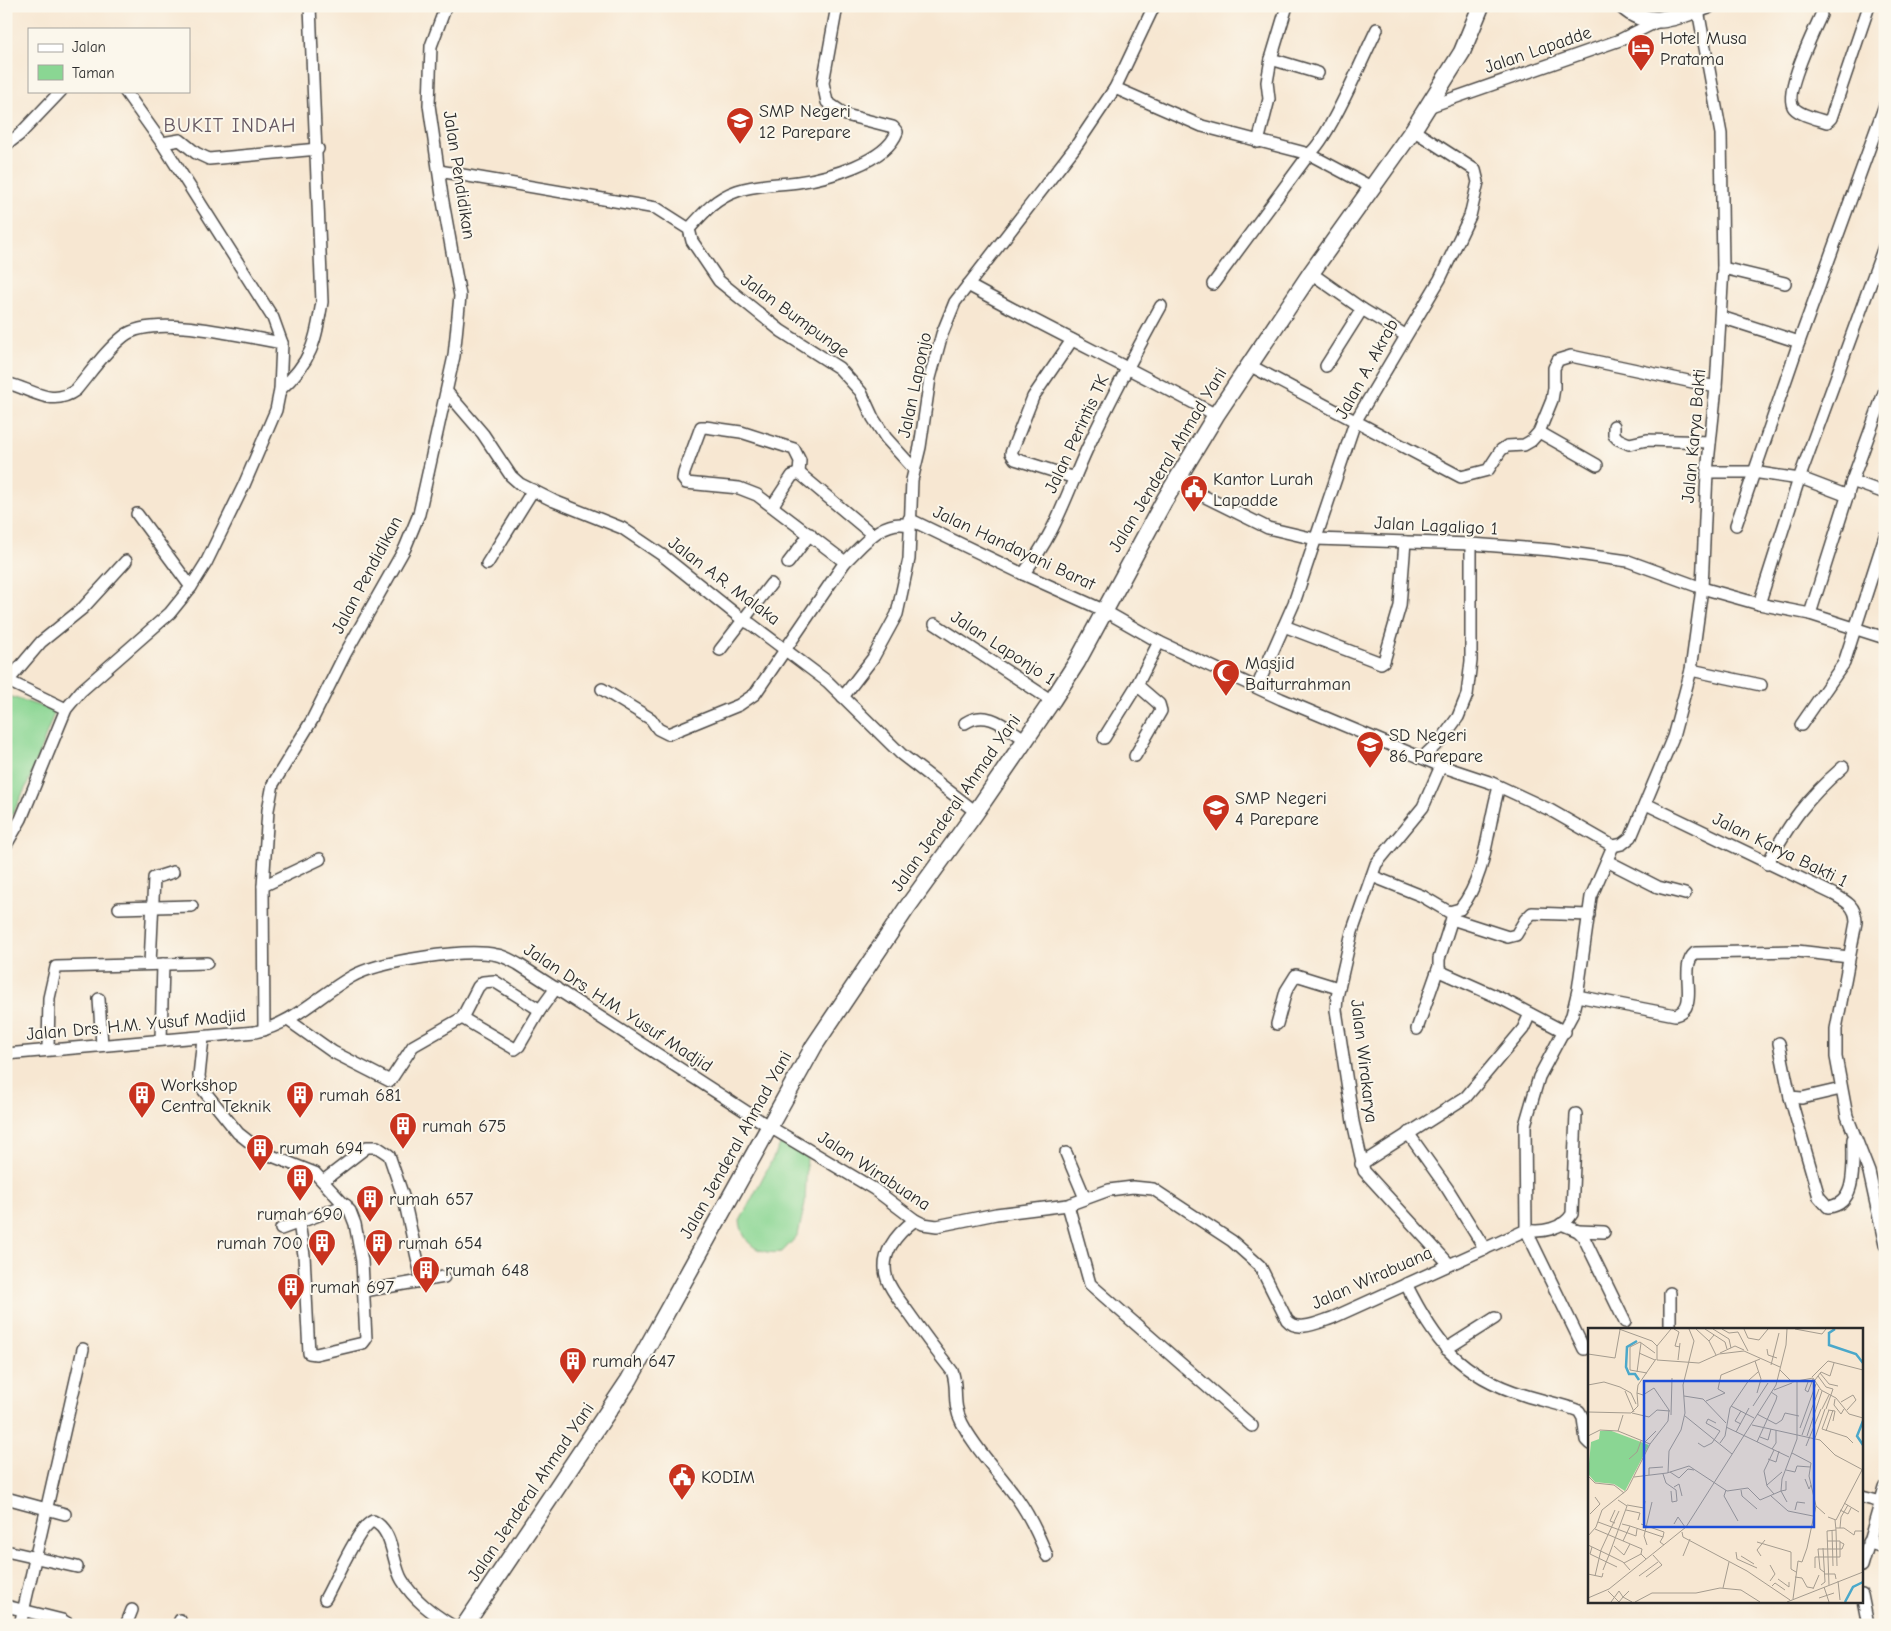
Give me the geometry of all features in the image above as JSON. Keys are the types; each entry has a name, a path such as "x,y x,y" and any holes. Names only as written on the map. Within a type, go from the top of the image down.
{"highway":[{"name":"Jalan Jenderal Ahmad Yani","path":"465,1625 620,1397 814,1046 906,909 1026,740 1077,662 1175,482 1216,415 1311,273 1414,130 1462,52 1481,6"},
{"path":"1623,6 1642,19 1658,20 1703,8"}],"street":[{"path":"280,390 298,374 309,356 317,332 322,302 318,149 310,6"},
{"name":"Jalan Pendidikan","path":"264,1030 263,886 268,810 273,784 312,720 345,654 405,548 418,514 438,419 447,392 454,356 460,296 438,170 429,105 429,66 436,31 446,6"},
{"path":"438,170 656,208 689,229 712,204 735,191 751,186 795,183 830,176 869,159 894,141 897,132 893,127 836,110 827,102 823,83 837,6"},
{"name":"Jalan Laponjo","path":"842,697 873,658 897,614 909,559 909,522 914,469 930,378 942,334 955,302 1076,146 1115,88 1154,6"},
{"path":"1258,142 1269,99 1267,82 1271,59 1287,6"},
{"path":"1821,15 1802,58 1792,90 1792,102 1796,110 1827,122 1831,118 1869,6"},
{"name":"Jalan Karya Bakti","path":"1613,846 1622,844 1631,836 1673,737 1691,670 1702,588 1707,472 1716,387 1723,268 1722,134 1703,8"},
{"name":"Jalan Lapadde","path":"1428,107 1620,40 1658,20"},
{"path":"1213,284 1309,154 1314,150 1328,128 1377,29"},
{"path":"1271,59 1318,73"},
{"path":"1115,88 1202,126 1309,154 1373,188"},
{"path":"6,145 19,135 60,92"},
{"path":"6,845 21,819 66,709 81,691 170,613 191,587 206,563 264,443 276,410 280,390 282,343 273,318 162,143 126,92"},
{"path":"1736,526 1799,342 1885,105"},
{"name":"Jalan A. Akrab","path":"1257,687 1284,626 1355,422 1440,279 1470,216 1478,182 1475,170 1414,130"},
{"path":"162,143 180,140 196,153 208,159 318,149"},
{"name":"Jalan Bumpunge","path":"689,229 692,241 719,281 781,331 839,368 861,392 873,418 886,438 914,469"},
{"path":"1759,604 1800,479 1885,244"},
{"path":"1723,268 1785,283"},
{"path":"1311,273 1362,309 1405,335"},
{"path":"968,285 1072,340 1128,367 1216,415"},
{"name":"Jalan Perintis TK","path":"1023,574 1042,551 1054,529 1075,478 1128,367 1160,306"},
{"path":"1326,366 1362,309"},
{"path":"1721,317 1799,342"},
{"path":"6,383 20,386 46,398 56,399 66,396 76,390 125,335 142,327 185,326 282,343"},
{"path":"1072,340 1033,397 1010,452 1015,459 1075,478"},
{"path":"1249,365 1460,477 1488,470 1501,450 1507,446 1524,445 1531,441 1539,432 1552,400 1554,368 1558,360 1564,357 1571,356 1716,387"},
{"path":"1810,614 1852,481 1885,390"},
{"name":"Jalan A.R. Malaka","path":"447,392 482,434 511,476 520,484 622,528 662,555 743,620 784,648 828,682 901,754 976,812"},
{"path":"1614,426 1614,435 1629,444 1647,440 1710,442"},
{"path":"799,473 800,461 794,449 741,432 701,427 683,479 686,483 739,488 757,495 845,562"},
{"path":"1539,432 1597,465"},
{"path":"1707,472 1753,472 1800,479 1848,496"},
{"path":"799,473 873,535"},
{"path":"773,506 792,476 799,473"},
{"path":"1852,481 1885,493"},
{"name":"Jalan Lagaligo 1","path":"1175,482 1268,528 1315,539 1471,544 1550,550 1628,561 1702,588 1759,604 1810,614 1885,638"},
{"path":"487,564 533,490"},
{"path":"137,514 191,587"},
{"path":"602,689 651,719 662,732 676,732 739,705 755,694 784,648 845,562 873,535 892,524 909,522"},
{"name":"Jalan Handayani Barat","path":"909,522 1104,610 1159,642 1257,687 1441,766 1499,787 1550,810 1613,846"},
{"path":"788,563 810,534"},
{"path":"1802,725 1844,663 1885,536"},
{"path":"1284,626 1381,664 1384,662 1400,606 1405,542"},
{"path":"1422,758 1442,739 1458,717 1467,695 1471,661 1471,544"},
{"path":"66,709 7,680 41,642 84,608 126,561"},
{"path":"720,650 771,584"},
{"name":"Jalan Laponjo 1","path":"935,624 1052,700"},
{"path":"1104,738 1137,685 1159,642"},
{"path":"1691,670 1761,685"},
{"path":"1135,756 1161,711 1159,704 1137,685"},
{"path":"965,723 972,717 993,719 1026,740"},
{"name":"Jalan Wirakarya","path":"1441,766 1423,807 1382,856 1372,876 1354,926 1338,988 1336,1010 1361,1164 1375,1186 1449,1264"},
{"path":"1767,864 1786,830 1807,800 1844,767"},
{"path":"1417,1029 1420,1015 1438,969 1452,914 1465,904 1485,855 1499,787"},
{"name":"Jalan Karya Bakti 1","path":"1646,804 1767,864 1833,894 1852,906 1856,912 1856,922 1834,1041 1841,1089 1853,1135 1869,1172 1885,1245"},
{"path":"1584,1349 1526,1230 1525,1126 1539,1077 1565,1032 1577,996 1594,889 1613,846"},
{"path":"263,886 320,859"},
{"path":"1607,861 1658,887 1685,894"},
{"path":"150,964 154,878 173,872"},
{"path":"1372,876 1422,896 1452,914 1508,937 1515,936 1532,913 1589,914"},
{"path":"119,908 192,906"},
{"path":"1577,996 1675,1015 1681,1014 1688,1006 1688,961 1695,953 1797,950 1849,957"},
{"name":"Jalan Drs. H.M. Yusuf Madjid","path":"6,1054 48,1049 203,1038 264,1030 288,1020 335,987 359,973 390,963 455,954 490,954 506,957 770,1127"},
{"path":"48,1049 49,998 56,967 207,963"},
{"path":"161,1040 163,964"},
{"path":"1438,969 1445,974 1502,999 1565,1032"},
{"path":"1277,1024 1286,991 1296,975 1338,988"},
{"path":"288,1020 332,1052 390,1081 413,1046 462,1018 480,984 489,980 496,982 540,1010"},
{"path":"462,1018 515,1049 519,1046 540,1010 556,988"},
{"path":"99,999 102,1045"},
{"path":"1361,1164 1466,1097 1522,1029 1530,1014"},
{"path":"203,1038 199,1082 213,1103 254,1147 310,1170 346,1206 356,1224 364,1291 365,1342 310,1354 304,1254 299,1222"},
{"path":"1779,1043 1790,1097 1820,1197 1828,1207 1840,1204 1849,1194 1853,1135"},
{"path":"1790,1097 1802,1098 1841,1089"},
{"path":"1526,1230 1542,1232 1561,1224 1572,1214 1576,1114"},
{"name":"Jalan Wirabuana","path":"770,1127 874,1188 914,1220 926,1225 937,1226 996,1214 1068,1205 1109,1190 1129,1187 1149,1188 1158,1191 1232,1241 1260,1266 1287,1320 1292,1325 1300,1327 1332,1318 1526,1230"},
{"path":"1408,1133 1447,1188 1485,1249"},
{"path":"323,1181 367,1147 377,1147 389,1154 404,1198 422,1280"},
{"path":"1066,1152 1085,1198"},
{"path":"1068,1205 1090,1284 1252,1426"},
{"path":"281,1229 346,1206"},
{"path":"914,1220 895,1239 888,1251 885,1262 887,1279 911,1316 952,1371 955,1381 954,1402 960,1420 983,1457 1026,1511 1047,1556"},
{"path":"1561,1224 1578,1231 1604,1232"},
{"path":"1578,1231 1595,1259 1625,1322"},
{"path":"364,1291 444,1277"},
{"path":"1406,1284 1423,1317 1446,1349 1470,1370 1522,1395 1579,1411 1583,1418 1586,1440 1588,1442"},
{"path":"1670,1293 1670,1328"},
{"path":"1446,1349 1495,1318"},
{"path":"20,1625 83,1349"},
{"path":"1864,1497 1883,1494 1864,1558"},
{"path":"6,1498 65,1514"},
{"path":"325,1599 359,1535 367,1524 373,1521 382,1529 402,1581 418,1601 451,1625"},
{"path":"1868,1542 1885,1548"},
{"path":"6,1551 77,1567"},
{"path":"1864,1604 1868,1625"},
{"path":"6,1606 62,1620 70,1625"},
{"path":"126,1625 132,1610"}],"green space":[{"path":"6,695 55,711 28,783 6,827"},
{"path":"783,1139 807,1157 805,1203 798,1235 782,1252 774,1253 754,1247 745,1236 740,1221"}],"place":[{"name":"Hotel Musa Pratama","path":"1641,72"},
{"name":"SMP Negeri 12 Parepare","path":"740,145"},
{"name":"Kantor Lurah Lapadde","path":"1194,513"},
{"name":"Masjid Baiturrahman","path":"1226,697"},
{"name":"SD Negeri 86 Parepare","path":"1370,769"},
{"name":"SMP Negeri 4 Parepare","path":"1216,832"},
{"name":"Workshop Central Teknik","path":"142,1119"},
{"name":"rumah 681","path":"300,1119"},
{"name":"rumah 675","path":"403,1150"},
{"name":"rumah 694","path":"260,1172"},
{"name":"rumah 690","path":"300,1202"},
{"name":"rumah 657","path":"370,1223"},
{"name":"rumah 700","path":"322,1267"},
{"name":"rumah 654","path":"379,1267"},
{"name":"rumah 648","path":"426,1294"},
{"name":"rumah 697","path":"291,1311"},
{"name":"rumah 647","path":"573,1385"},
{"name":"KODIM","path":"682,1501"}],"district":[{"name":"BUKIT INDAH","path":"230,125"}]}
